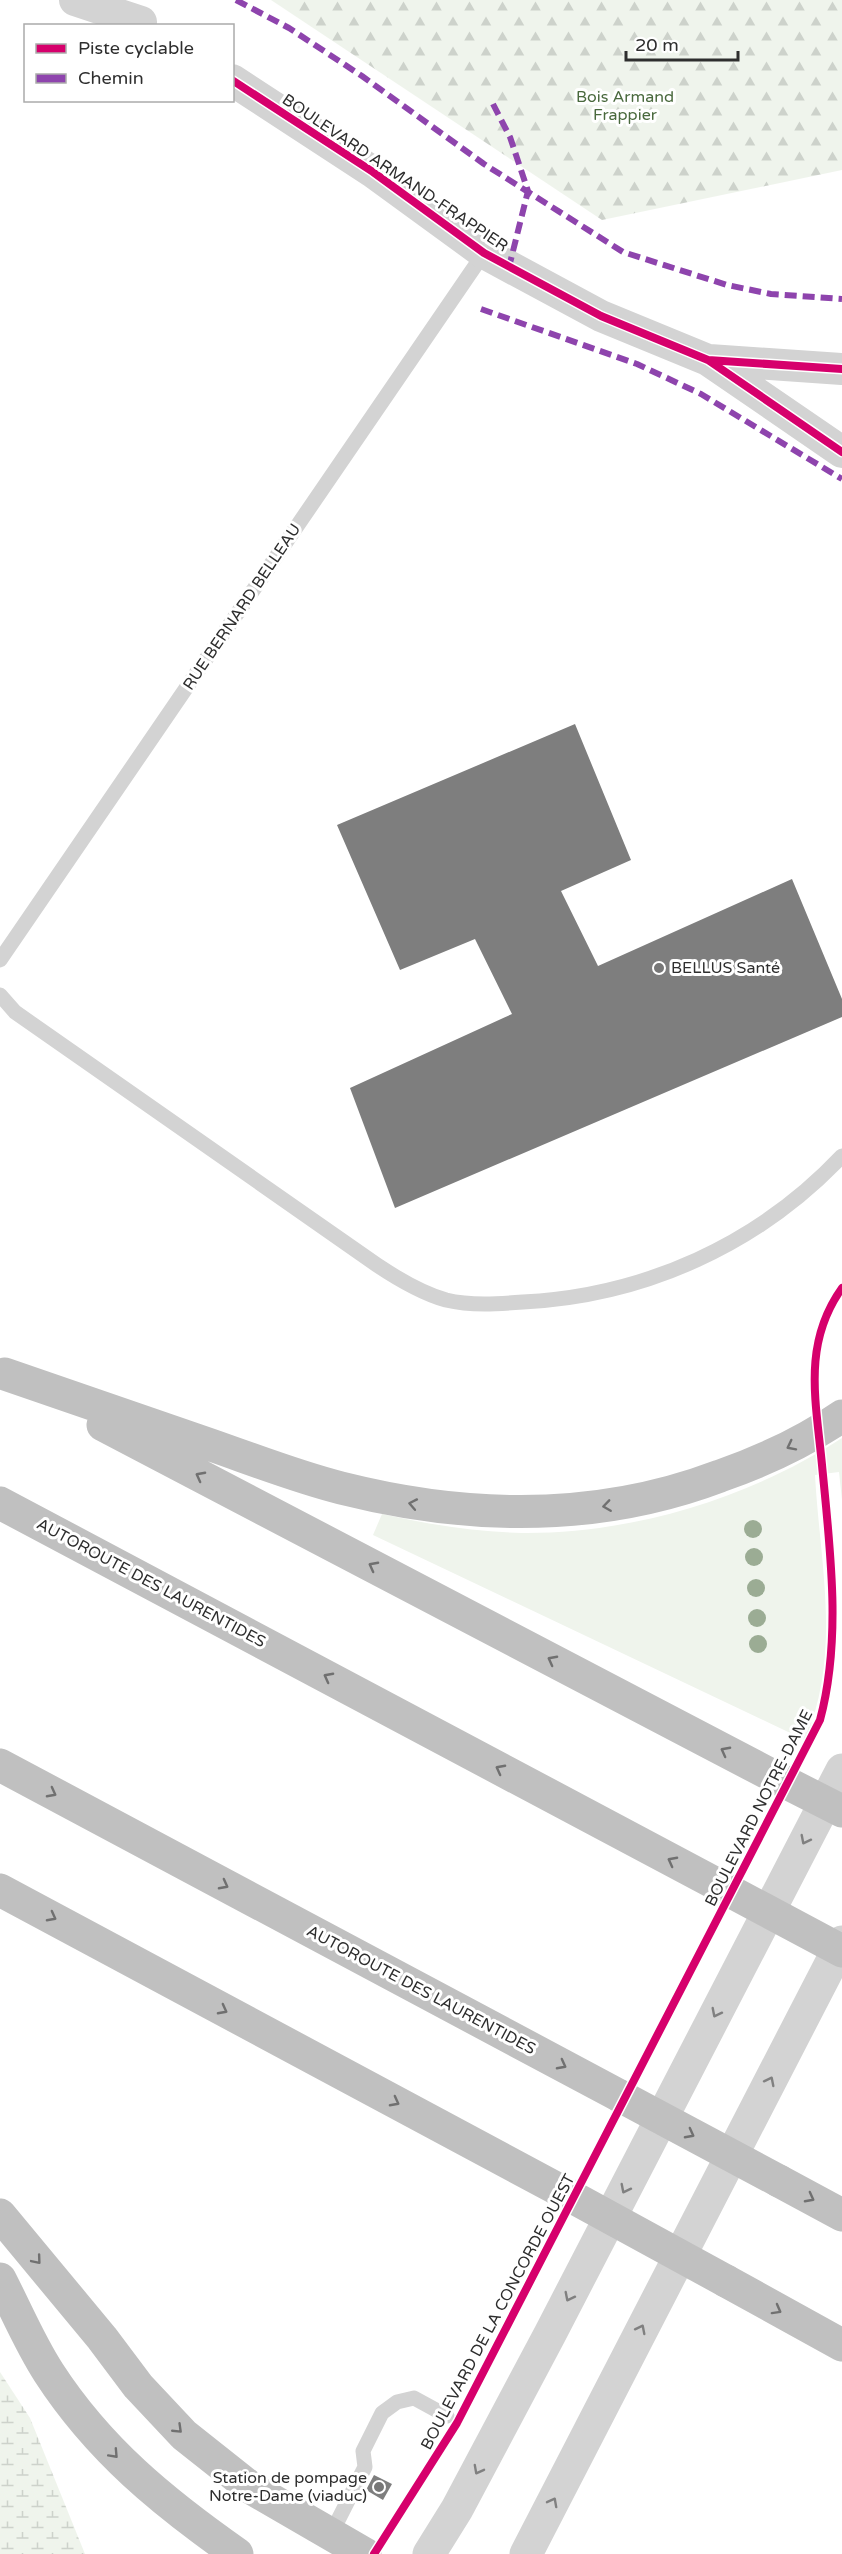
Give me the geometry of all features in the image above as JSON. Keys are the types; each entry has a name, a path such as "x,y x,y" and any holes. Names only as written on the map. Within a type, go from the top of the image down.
{"highway":[{"path":"2,1373 339,1488 432,1508 478,1512 569,1511 656,1497 699,1484 774,1455 842,1416"},
{"path":"2,1373 842,1811"},
{"name":"AUTOROUTE DES LAURENTIDES","path":"0,1503 842,1952"},
{"name":"AUTOROUTE DES LAURENTIDES","path":"0,1765 842,2215"},
{"path":"0,1890 565,2193 842,2345"},
{"path":"0,2216 102,2338 138,2386 184,2435 251,2488 365,2554"},
{"path":"0,2279 48,2372 92,2431 148,2488 237,2554"}],"street":[{"path":"75,0 144,24"},
{"path":"117,0 144,24"},
{"name":"BOULEVARD ARMAND-FRAPPIER","path":"234,81 354,159 484,253 601,316 708,360 842,452"},
{"name":"BOULEVARD ARMAND-FRAPPIER","path":"708,360 842,369"},
{"path":"429,2554 457,2509 550,2334 842,1770"},
{"path":"526,2554 842,1942"}],"lane":[{"name":"RUE BERNARD BELLEAU","path":"0,960 484,253"},
{"path":"0,995 15,1012 377,1265 425,1292 446,1300 486,1304 565,1300 629,1285 686,1267 771,1219 794,1202 842,1156"},
{"path":"332,2534 365,2467 363,2451 382,2413 397,2402 414,2398 447,2416"}],"green space":[{"name":"Bois Armand Frappier","path":"271,0 842,0 842,170 602,220"},
{"path":"842,1438 842,1500 839,1472 815,1475 824,1576 826,1641 823,1674 816,1707 805,1740 373,1535 382,1514 451,1527 522,1533 564,1532 647,1519 729,1495 769,1478"},
{"path":"0,2372 30,2418 85,2554 0,2554"}],"building":[{"name":"BELLUS Santé","path":"575,724 631,860 561,891 598,966 792,879 842,999 842,1017 395,1208 350,1088 512,1014 475,939 400,970 337,825"},
{"name":"Station de pompage Notre-Dame (viaduc)","path":"374,2475 392,2484 383,2500 366,2490"}],"marked path":[{"path":"236,0 289,28 362,76 484,164 623,252 727,285 771,294 842,299"},
{"path":"493,104 510,137 528,191 509,267"},
{"path":"481,309 637,364 701,394 842,479"}],"cycle path":[{"path":"234,81 373,172 484,253 601,316 708,360 842,452"},
{"path":"708,360 842,369"},
{"name":"BOULEVARD NOTRE-DAME","path":"374,2554 457,2423 820,1720 831,1657 832,1593 815,1374 821,1330 829,1309 842,1288"}],"place":[{"name":"BELLUS Santé","path":"659,968"},
{"name":"Station de pompage Notre-Dame (viaduc)","path":"379,2487"}]}
